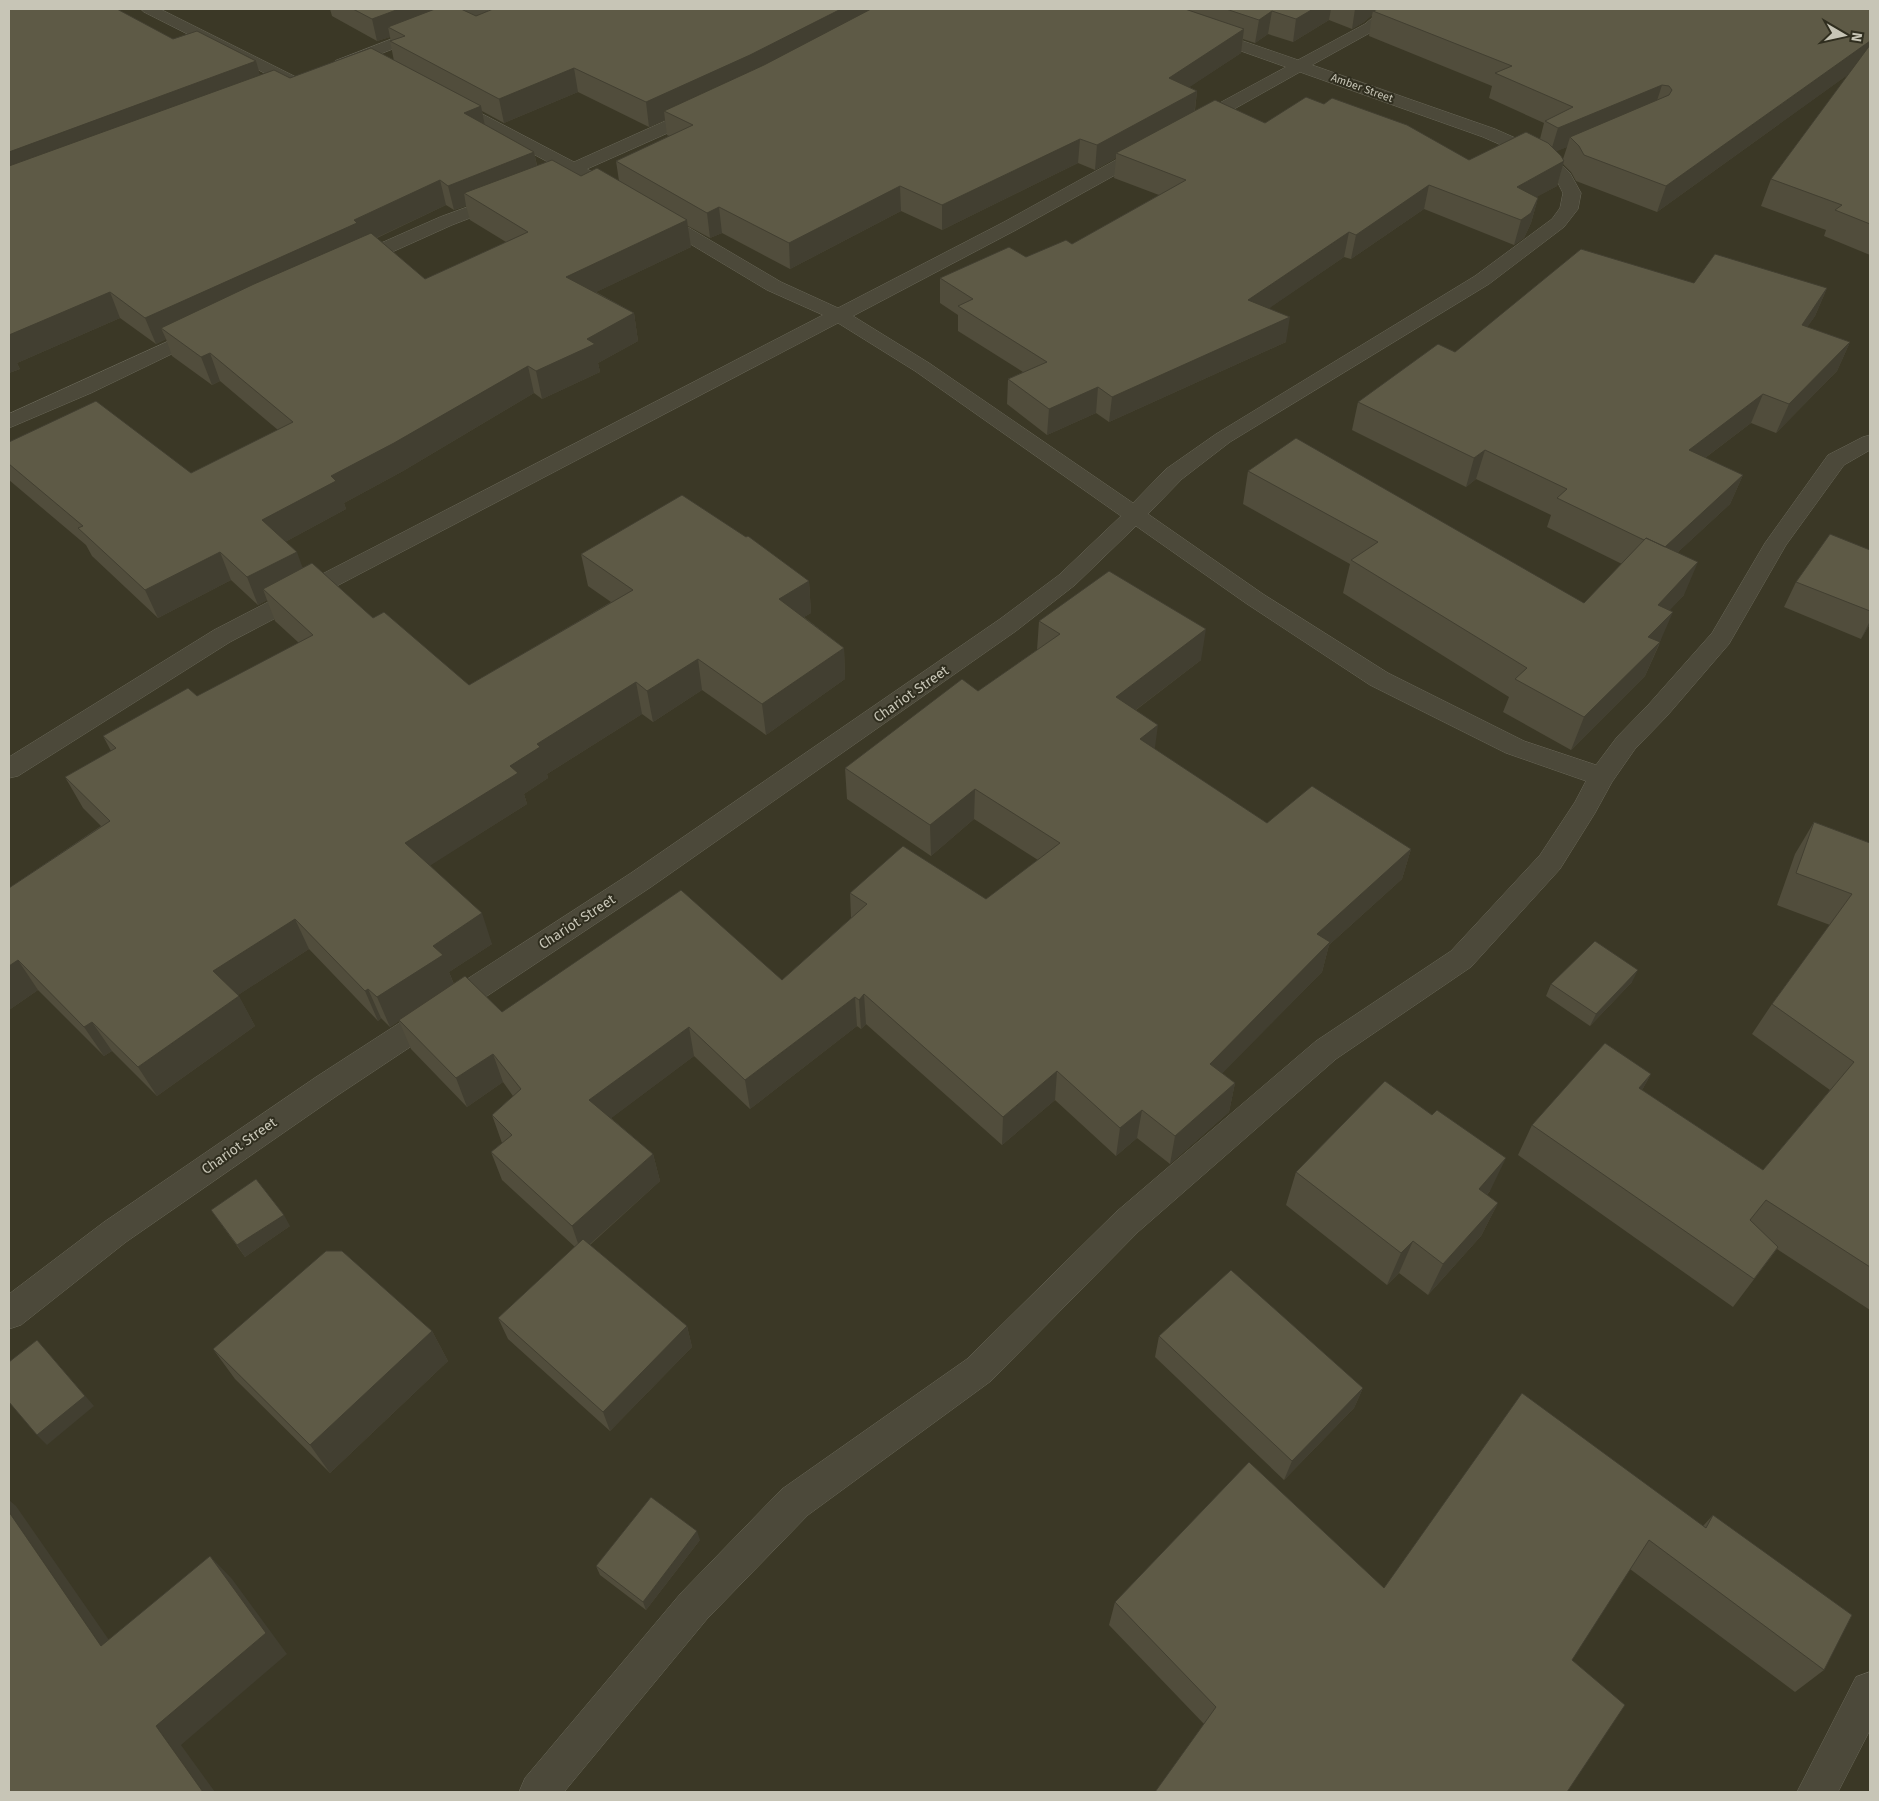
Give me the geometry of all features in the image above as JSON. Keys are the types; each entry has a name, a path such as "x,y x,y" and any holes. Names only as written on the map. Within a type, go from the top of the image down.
{"street":[{"path":"149,9 294,82"},
{"path":"328,69 482,9"},
{"name":"Amber Street","path":"1136,9 1489,133 1523,148 1548,162 1564,177 1572,193"},
{"path":"9,769 222,636 1010,226 1370,27 1392,9"},
{"path":"362,56 380,65"},
{"path":"276,89 311,75"},
{"path":"440,97 576,170 774,286 838,315 922,367 1132,516 1255,600 1379,679 1515,747 1601,777"},
{"path":"543,184 716,105"},
{"name":"Chariot Street","path":"9,1314 115,1232 319,1092 641,880 913,694 1008,626 1067,580 1174,474 1223,438 1482,280 1558,223 1569,209 1572,193"},
{"path":"337,269 446,221 516,194"},
{"path":"9,422 84,390 219,323"},
{"path":"539,1792 694,1606 795,1502 979,1370 1127,1222 1326,1050 1461,959 1550,862 1586,806 1601,777 1626,743 1658,710 1721,638 1776,543 1836,460 1870,441"},
{"path":"1818,1792 1870,1691"}],"building":[{"path":"9,9 117,9 173,39 197,31 256,61 9,152"},
{"path":"353,9 399,9 372,19"},
{"path":"435,9 461,9 476,16 493,9 841,9 750,55 646,102 574,68 499,99 390,41 405,36 388,27"},
{"path":"871,9 1185,9 1244,29 1169,78 1197,91 1097,145 1080,139 942,205 900,186 789,243 719,207 707,213 616,161 693,125 664,111 764,65"},
{"path":"1226,9 1313,9 1296,19 1272,11 1259,20"},
{"path":"1378,9 1870,9 1870,41 1666,186 1584,155 1579,146 1570,137 1669,95 1672,90 1669,86 1662,85 1558,128 1545,121 1573,107 1495,73 1512,66 1373,11"},
{"path":"1870,45 1870,224 1835,210 1842,205 1771,179"},
{"path":"371,48 481,106 464,113 534,152 448,186 440,180 354,220 357,223 145,318 110,292 9,335 9,166 274,70 290,78"},
{"path":"1306,97 1324,104 1332,98 1407,125 1469,160 1526,132 1548,143 1564,161 1517,187 1538,198 1531,213 1521,220 1429,185 1356,235 1349,232 1248,300 1290,317 1112,397 1098,387 1049,409 1008,379 1047,362 958,306 973,299 940,278 1009,247 1026,257 1066,240 1072,244 1186,180 1116,153 1215,100 1265,123"},
{"path":"552,160 581,176 597,168 687,220 566,277 634,313 587,339 595,344 536,371 528,366 394,443 331,476 336,481 262,520 297,552 247,577 220,552 145,590 78,528 83,526 9,464 9,442 96,401 191,473 293,422 210,353 201,357 161,328 254,284 371,233 425,279 528,232 464,193"},
{"path":"1581,249 1694,283 1715,254 1827,288 1802,325 1850,342 1789,404 1763,394 1689,450 1743,475 1665,547 1646,538 1644,540 1557,498 1567,489 1485,450 1474,458 1358,402 1438,344 1455,352"},
{"path":"1296,438 1584,603 1646,538 1698,562 1658,605 1673,612 1648,637 1660,642 1584,717 1515,679 1527,668 1351,560 1378,542 1248,471"},
{"path":"682,495 746,537 748,536 809,581 779,599 844,648 762,704 698,659 647,691 636,682 537,744 540,747 510,766 518,773 405,843 482,913 433,946 443,955 377,997 368,989 365,991 295,919 213,971 239,996 138,1067 92,1022 84,1027 18,960 9,966 9,888 110,821 65,777 116,748 103,736 188,688 197,696 313,635 263,589 312,563 373,618 384,612 469,685 633,590 581,554"},
{"path":"1830,534 1870,550 1870,611 1796,582"},
{"path":"1109,571 1206,629 1116,697 1158,725 1140,739 1267,823 1312,786 1411,849 1317,934 1330,942 1210,1064 1235,1083 1175,1136 1142,1110 1120,1128 1057,1071 1003,1117 864,994 859,1000 855,997 745,1080 689,1027 589,1100 653,1154 572,1226 491,1152 512,1135 492,1115 521,1089 493,1054 456,1078 399,1020 465,976 502,1012 681,890 782,980 867,904 850,893 903,846 986,899 1060,843 975,789 930,825 845,768 962,679 978,691 1060,634 1039,621"},
{"path":"1814,822 1870,843 1870,1267 1766,1200 1750,1220 1778,1247 1754,1279 1532,1125 1605,1043 1651,1074 1639,1088 1763,1170 1854,1062 1772,1004 1852,894 1796,873"},
{"path":"1595,941 1638,970 1596,1014 1551,984"},
{"path":"1385,1081 1432,1115 1437,1110 1506,1158 1479,1189 1498,1203 1443,1264 1413,1241 1401,1253 1296,1172"},
{"path":"256,1179 284,1215 237,1245 211,1210"},
{"path":"583,1239 687,1326 603,1412 498,1318"},
{"path":"326,1251 342,1251 432,1331 310,1445 213,1349"},
{"path":"1231,1270 1363,1388 1292,1461 1159,1336"},
{"path":"37,1340 85,1396 37,1435 9,1402 9,1362"},
{"path":"1522,1393 1706,1528 1713,1515 1852,1615 1824,1670 1649,1540 1572,1660 1625,1705 1567,1792 1155,1792 1216,1707 1115,1602 1249,1462 1384,1588"},
{"path":"651,1497 697,1531 643,1602 596,1566"},
{"path":"9,1512 101,1646 210,1556 266,1633 156,1726 203,1792 9,1792"}]}
